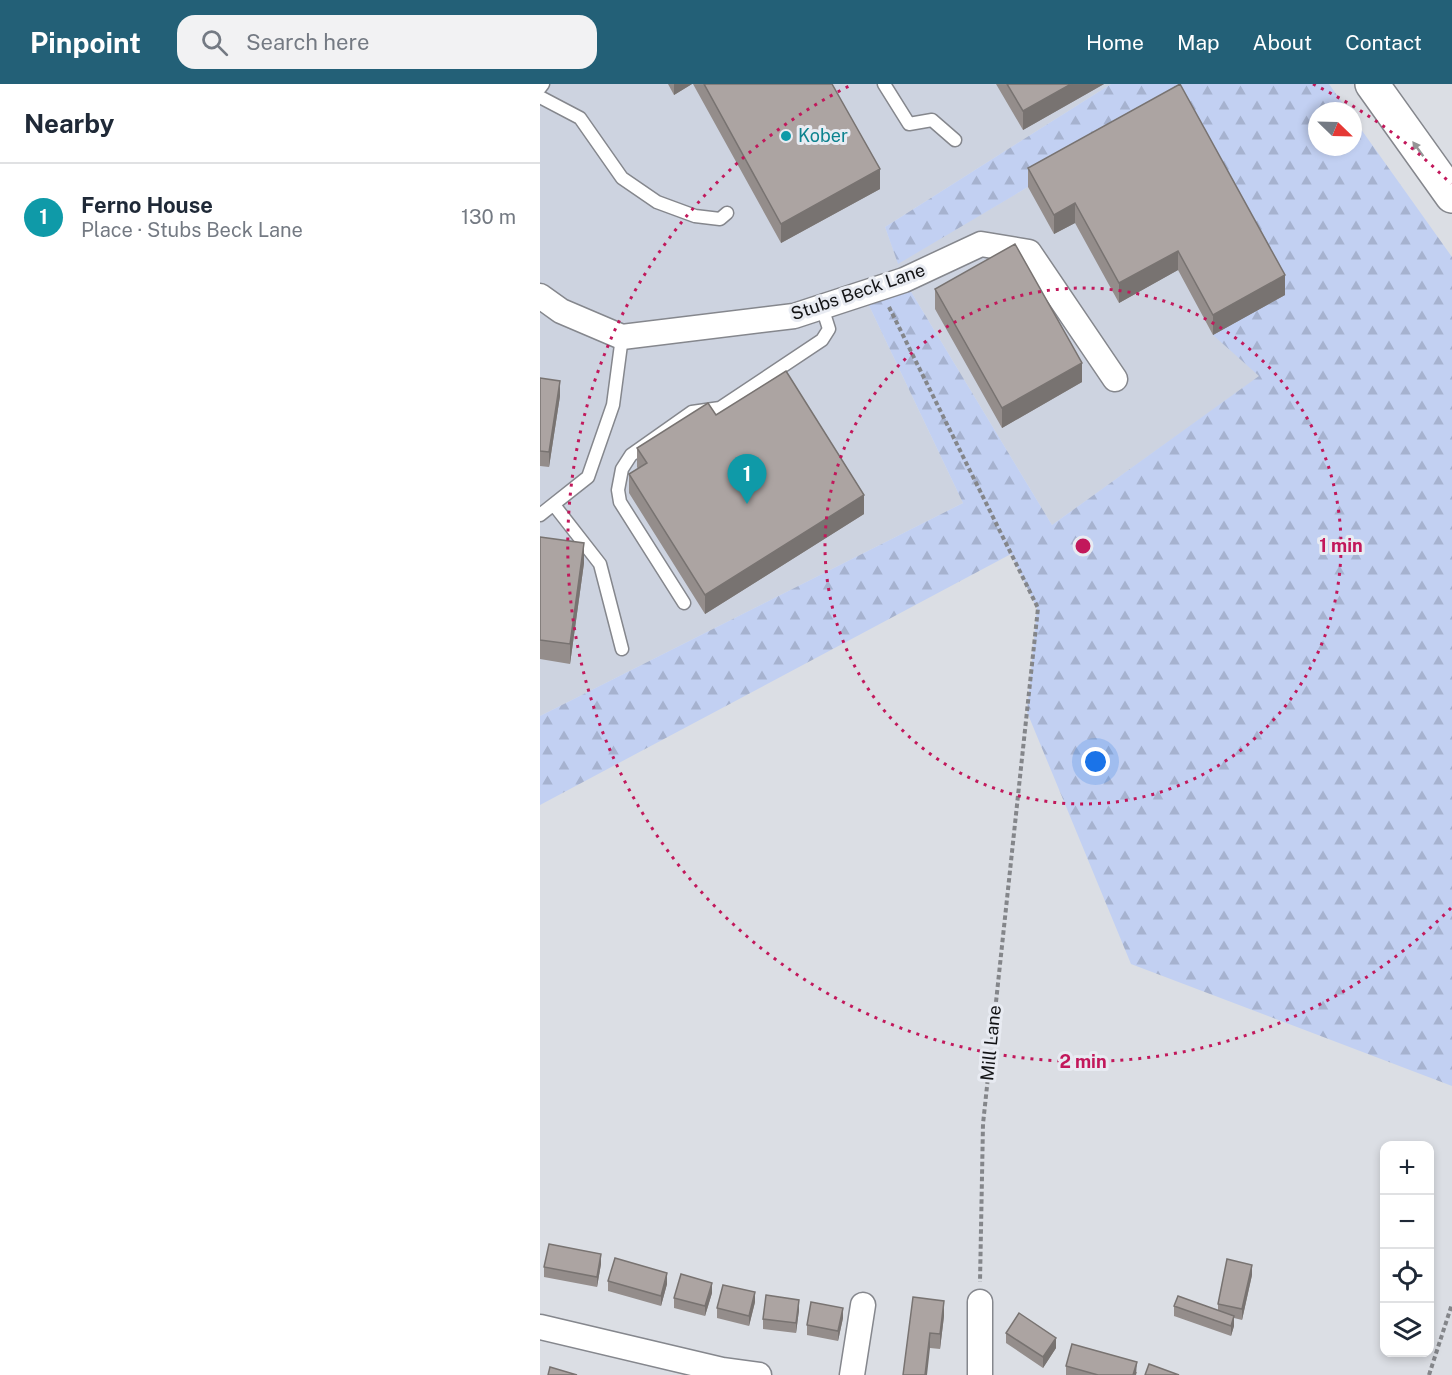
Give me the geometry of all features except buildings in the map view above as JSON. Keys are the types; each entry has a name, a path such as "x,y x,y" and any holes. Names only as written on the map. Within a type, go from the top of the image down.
{"highway":[{"path":"1372,84 1452,196"}],"street":[{"name":"Stubs Beck Lane","path":"622,337 794,316 904,279 981,244 1029,252 1115,379"},
{"path":"540,296 561,311 622,337"},
{"path":"980,1302 980,1375"},
{"path":"852,1375 863,1305"},
{"path":"540,1327 722,1370 759,1375"}],"lane":[{"path":"540,88 543,84"},
{"path":"884,84 909,124 932,120 955,140"},
{"path":"540,97 580,118 622,178 657,202 695,216 720,219 727,213"},
{"path":"684,603 620,502 618,490 622,469 631,455 692,412 720,408 822,340 829,329 822,307"},
{"path":"540,515 588,477 613,405 622,337"},
{"path":"554,505 600,564 622,649"}],"path":[{"name":"Mill Lane","path":"880,288 1038,608 982,1124 980,1302"},
{"path":"1429,1375 1452,1304"}],"shaded area":[{"path":"540,84 1111,84 885,227 898,263 1028,187 1285,295 1260,376 1052,525 904,280 863,293 963,503 540,716"}],"green space":[{"path":"1111,84 1329,84 1342,102 1308,102 1308,156 1362,156 1362,131 1452,257 1452,1086 1131,964 1027,712 1037,608 1011,554 540,805 540,716 963,503 863,293 904,280 1052,525 1259,376 1213,335 1285,294 1028,187 898,264 885,227"}],"place":[{"name":"Kober","path":"786,136"},
{"name":"Ferno House","path":"747,504"}]}
